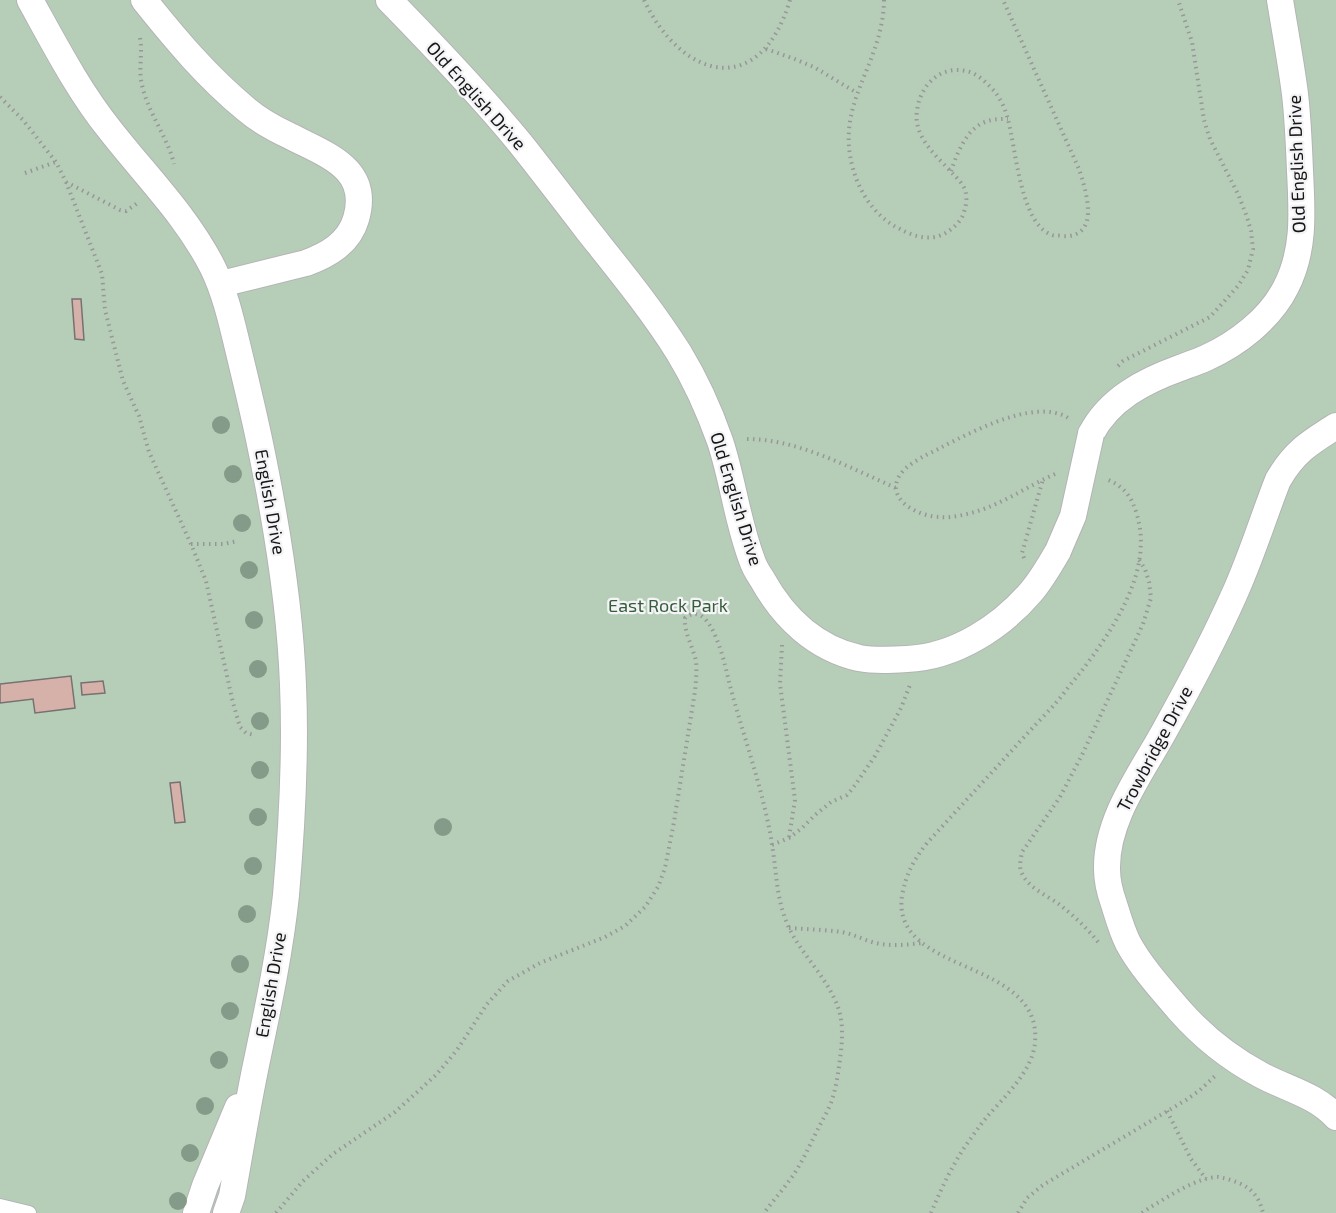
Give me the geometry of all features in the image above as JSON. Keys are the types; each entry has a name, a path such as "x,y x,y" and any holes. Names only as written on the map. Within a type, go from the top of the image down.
{"street":[{"name":"English Drive","path":"30,0 90,104 182,219 207,256 221,284 228,305 273,504 288,617 293,686 294,779 286,896 277,962 232,1196 226,1213"},
{"path":"144,0 195,62 228,94 258,119 335,158 348,170 357,187 359,207 355,222 348,236 339,245 320,258 306,263 221,284"},
{"name":"Old English Drive","path":"389,0 519,141 647,307 679,354 703,397 720,441 752,562 769,593 789,618 812,638 837,651 859,658 886,660 915,659 961,646 995,625 1031,592 1058,551 1073,516 1091,434 1101,417 1135,388 1204,359 1244,335 1275,305 1286,289 1294,270 1300,244 1301,219 1295,96 1280,0"},
{"name":"Trowbridge Drive","path":"1336,426 1298,452 1278,480 1234,594 1175,712 1120,813 1109,849 1107,869 1110,893 1128,942 1159,986 1181,1012 1207,1038 1232,1057 1264,1077 1309,1096 1336,1117"},
{"name":"English Drive","path":"196,1213 205,1186 256,1065"}],"lane":[{"path":"0,1206 29,1213"}],"path":[{"path":"644,0 668,38 684,52 703,64 732,68 754,60 766,49 773,39 790,0"},
{"path":"884,0 879,39 857,93 849,122 848,144 852,168 861,190 876,211 891,225 922,237 936,237 947,233 963,216 966,193 961,182 921,137 916,121 918,100 929,83 941,73 956,69 969,71 981,78 1001,100 1008,119 1020,181 1030,210 1042,228 1052,235 1072,236 1086,225 1088,216 1089,206 1083,183 1003,0"},
{"path":"1120,399 1111,381 1116,368 1123,361 1210,317 1238,286 1248,270 1253,249 1247,217 1210,139 1204,120 1192,42 1178,0"},
{"path":"139,34 142,51 141,84 175,169"},
{"path":"766,49 814,67 857,93"},
{"path":"0,97 23,120 56,162 66,182 102,274 105,310 123,381 139,416 149,452 206,581 240,727 246,733 254,735"},
{"path":"951,171 956,156 977,126 994,119 1008,119"},
{"path":"25,173 56,162"},
{"path":"66,182 120,210 126,211 133,208 142,200"},
{"path":"1063,473 1043,479 983,510 938,518 907,506 898,497 896,488 902,473 924,456 987,426 1028,412 1045,411 1063,414 1091,434"},
{"path":"720,441 759,440 793,447 822,455 896,488"},
{"path":"931,1213 963,1150 983,1121 1023,1074 1035,1043 1034,1024 1026,1006 1015,993 1000,983 936,953 911,931 904,920 901,905 907,874 915,857 1054,705 1110,631 1124,606 1139,560 1142,539 1140,524 1133,502 1125,490 1100,477"},
{"path":"1043,479 1023,553 1028,566 1043,577"},
{"path":"191,544 223,544 238,541"},
{"path":"276,1213 303,1181 333,1154 395,1112 435,1076 457,1050 487,1004 508,981 540,963 605,937 625,926 645,908 658,887 665,868 695,691 695,661 684,623 685,618 690,614 697,614 705,619 716,634 758,782 772,845 783,912 789,928 834,996 841,1019 842,1037 837,1081 831,1102 807,1153 790,1181 764,1213"},
{"path":"789,618 782,640 780,684 795,800 789,838"},
{"path":"772,845 789,838 831,802 847,795 853,788 875,756 901,708 914,675 915,659"},
{"path":"789,928 854,934 870,942 884,944 922,943"},
{"path":"1018,1213 1027,1198 1043,1185 1186,1100 1200,1090 1232,1057"},
{"path":"1167,1111 1191,1159 1206,1179"},
{"path":"1142,1213 1195,1184 1206,1179 1219,1178 1245,1186 1258,1198 1263,1213"}],"green space":[{"name":"East Rock Park","path":"0,0 1336,0 1336,1213 0,1213"}],"building":[{"path":"72,299 81,299 84,340 75,339"},
{"path":"71,676 75,708 35,713 33,699 0,703 0,684"},
{"path":"103,681 105,693 82,695 81,683"},
{"path":"180,782 185,822 175,823 170,783"}]}
